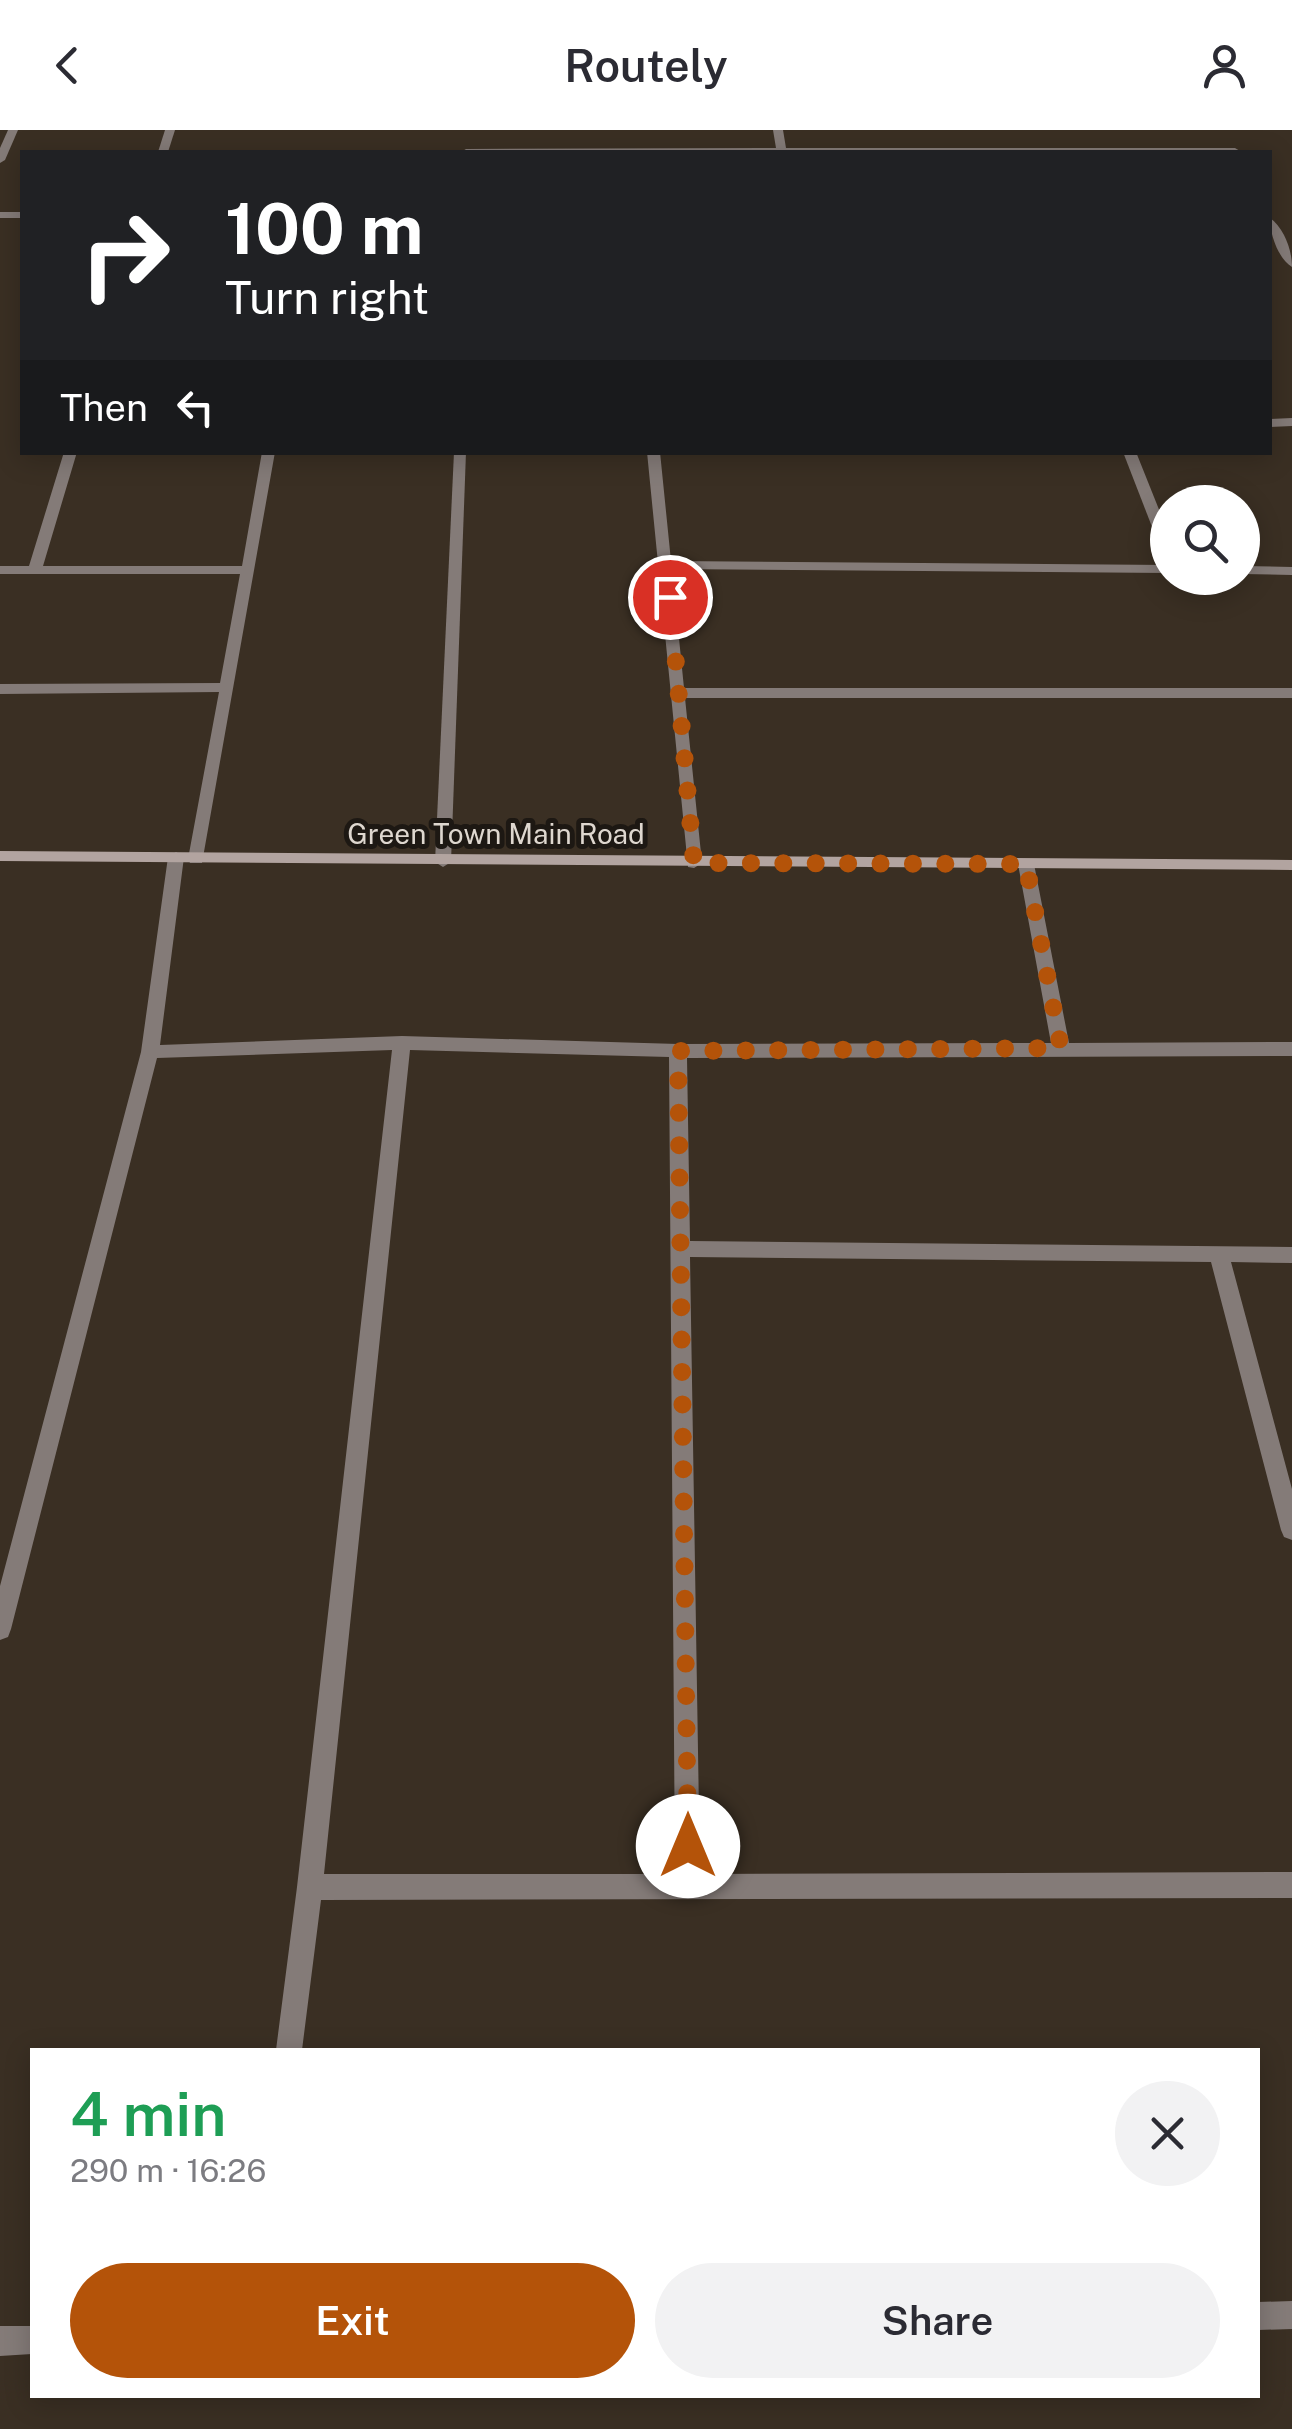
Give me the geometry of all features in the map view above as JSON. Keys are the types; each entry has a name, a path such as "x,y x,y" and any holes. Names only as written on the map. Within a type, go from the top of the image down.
{"street":[{"path":"0,160 13,130"},
{"path":"616,130 617,150"},
{"path":"464,149 782,150 778,130"},
{"path":"1162,150 1233,148"},
{"path":"1272,225 1292,264"},
{"path":"36,570 70,455"},
{"path":"0,1628 3,1602 150,1052 186,858 226,687 268,455"},
{"path":"443,862 460,455"},
{"path":"653,455 694,863"},
{"path":"1130,455 1150,505"},
{"path":"666,565 1150,569"},
{"path":"0,570 248,570"},
{"path":"1260,570 1292,571"},
{"path":"0,689 226,687"},
{"path":"680,693 1292,693"},
{"name":"Green Town Main Road","path":"0,856 1292,865"},
{"path":"1026,864 1061,1048"},
{"path":"150,1052 402,1043 678,1051 1292,1049"},
{"path":"288,2048 310,1887 402,1043"},
{"path":"678,1051 688,1886"},
{"path":"682,1249 1292,1255"},
{"path":"1219,1254 1292,1530"},
{"path":"310,1887 1292,1885"},
{"path":"1260,2316 1292,2315"},
{"path":"0,2340 30,2340"}],"route":[{"path":"670,597 694,863 1026,864 1061,1048 678,1051 688,1846"}]}
